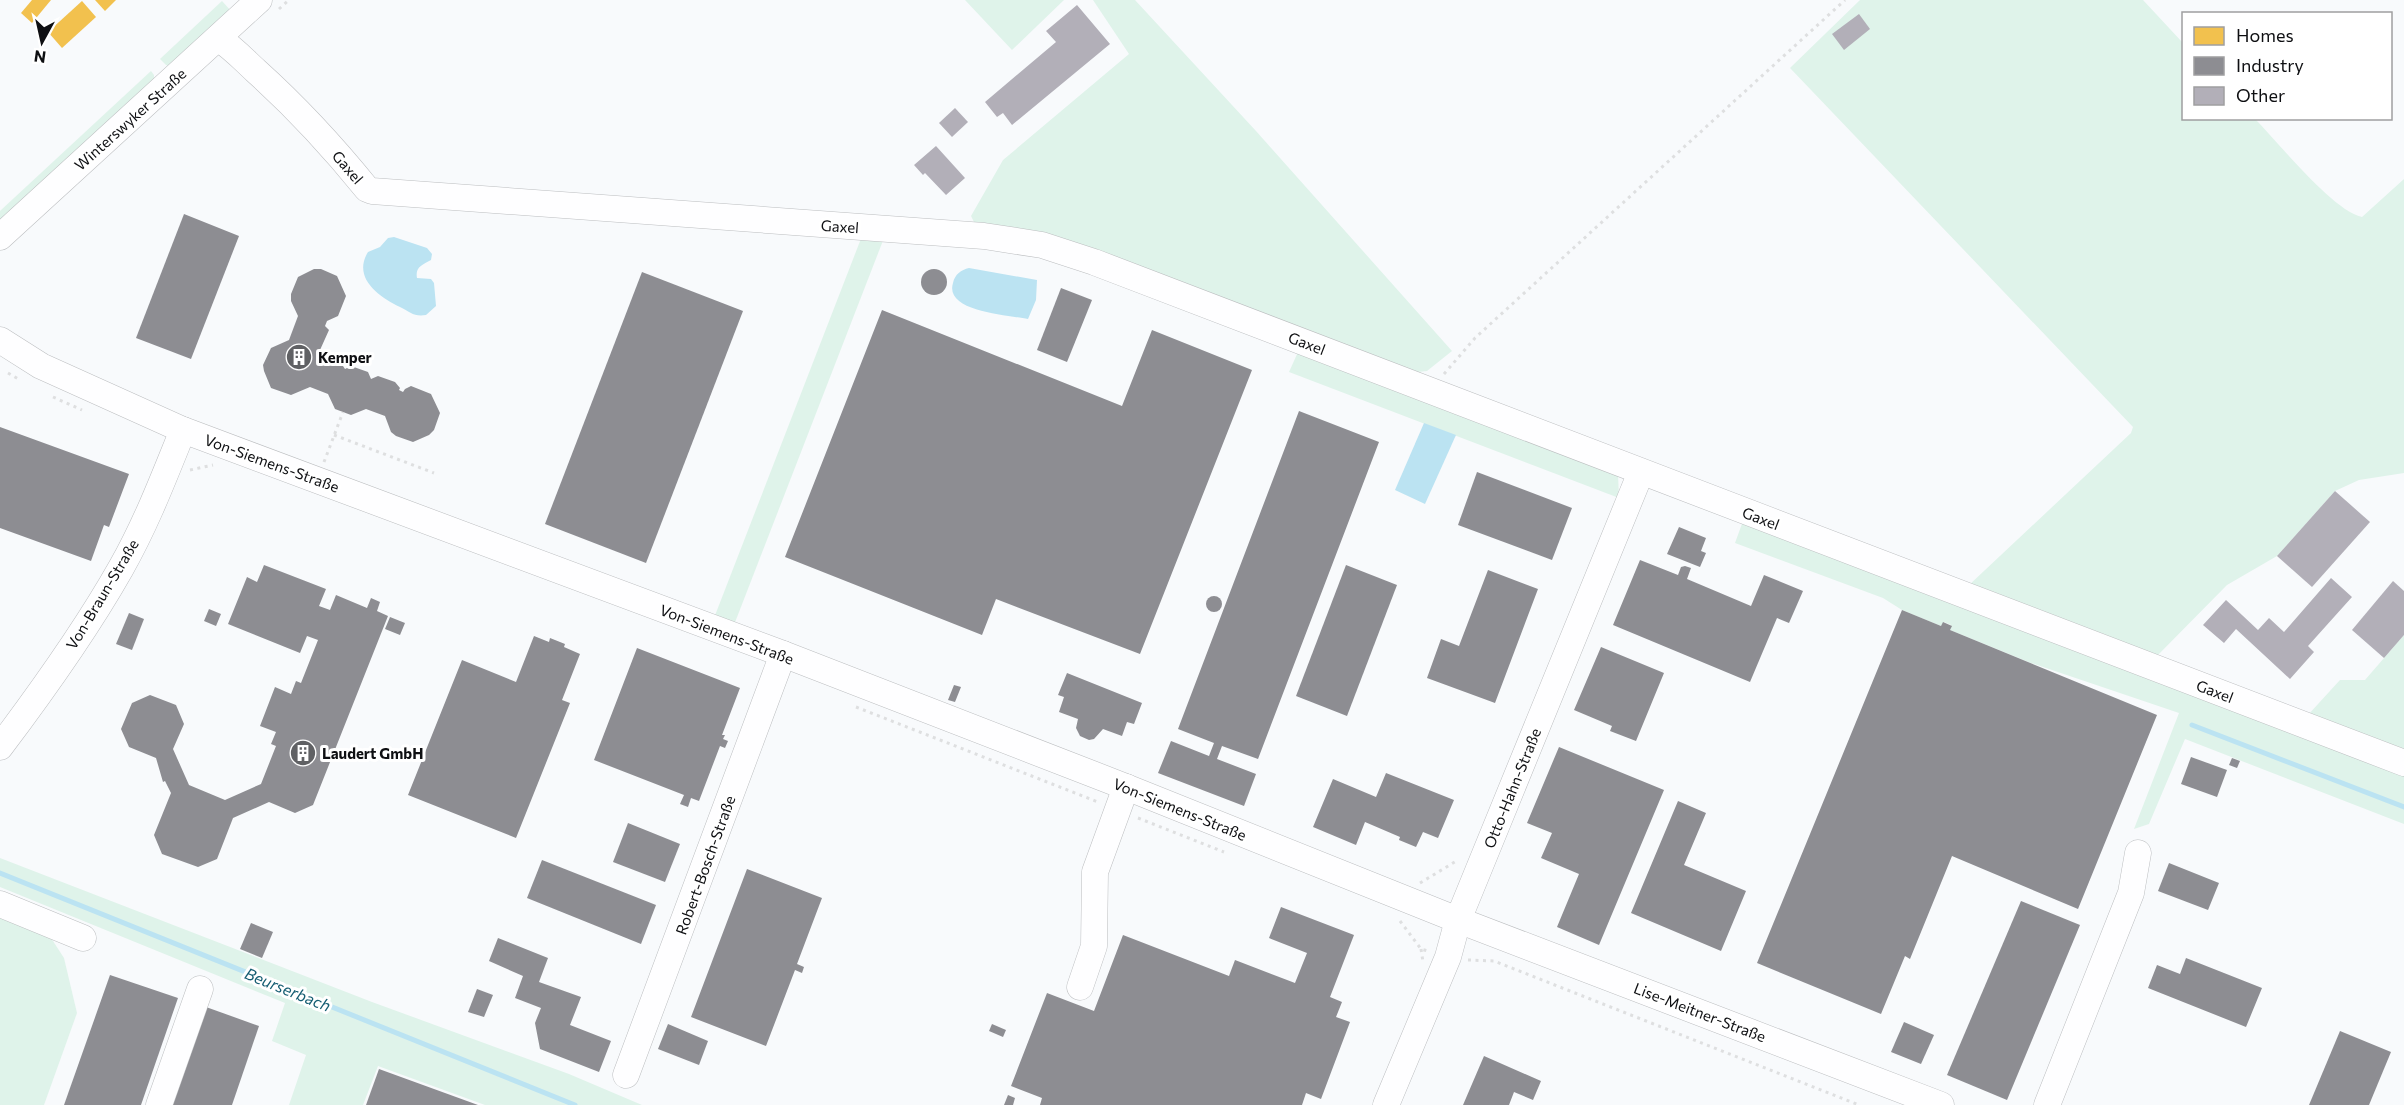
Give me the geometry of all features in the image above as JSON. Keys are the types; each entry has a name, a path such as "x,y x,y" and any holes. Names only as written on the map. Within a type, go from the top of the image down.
{"street":[{"name":"Winterswyker Straße","path":"0,237 259,0"},
{"name":"Gaxel","path":"218,38 235,49 270,82 367,189 372,191 984,236 1042,245 1094,262 2404,763"},
{"name":"Von-Siemens-Straße","path":"0,340 41,366 183,430 783,654 1122,799 1398,908 1458,920"},
{"name":"Von-Braun-Straße","path":"0,747 105,594 143,525 183,430"},
{"name":"Otto-Hahn-Straße","path":"1386,1105 1448,957 1458,920 1641,472"},
{"name":"Robert-Bosch-Straße","path":"626,1075 783,654"},
{"path":"1080,987 1094,946 1095,872 1122,799"},
{"path":"2047,1105 2131,893 2138,853"},
{"path":"0,904 83,938"},
{"name":"Lise-Meitner-Straße","path":"1458,920 1941,1105"},
{"path":"159,1105 200,988"}],"path":[{"path":"1433,391 1454,361 1475,338 1845,0"},
{"path":"0,367 27,384"},
{"path":"48,394 89,413"},
{"path":"317,480 344,412"},
{"path":"334,435 435,473"},
{"path":"170,461 189,470 220,464"},
{"path":"852,706 1122,799 1228,853"},
{"path":"1429,951 1421,949 1400,921 1398,908 1421,882 1459,859"},
{"path":"1465,960 1494,961 1859,1105"}],"green space":[{"path":"965,0 1064,0 1012,50"},
{"path":"1093,0 1135,0 1256,131 1452,351 1427,371 1408,373 976,226 971,216 1003,160 1129,54"},
{"path":"1860,0 2143,0 2182,42 2182,120 2256,120 2321,189 2350,212 2362,217 2404,179 2404,473 2359,480 2335,491 2277,556 2227,585 2156,657 1968,586 2131,433 2133,427 1790,68"},
{"path":"222,1 231,11 174,68 166,65 160,59"},
{"path":"151,71 154,75 154,85 0,226 0,211"},
{"path":"862,236 884,238 734,625 714,618"},
{"path":"1298,352 1618,473 1619,498 1289,372"},
{"path":"1743,521 2404,770 2404,824 2185,739 2149,824 2134,829 2179,713 2031,663 1950,630 1951,625 1944,622 1941,626 1902,610 1883,598 1735,543"},
{"path":"2404,635 2404,751 2308,715 2340,680 2365,680"},
{"path":"0,858 372,1002 569,1074 642,1105 485,1105 378,1066 363,1105 289,1105 306,1055 272,1041 285,1003 0,887"},
{"path":"0,917 51,938 64,958 77,1013 44,1105 0,1105"}],"water":[{"path":"394,237 427,248 432,254 431,260 417,271 417,278 431,279 434,283 436,306 426,315 415,315 392,303 376,292 366,278 363,270 368,252 380,247 388,238"},
{"path":"969,268 1037,280 1036,300 1028,319 980,310 958,300 953,293 955,277"},
{"path":"1424,423 1456,435 1425,504 1395,490"}],"building: Homes":[{"path":"32,0 51,0 32,23 21,13"},
{"path":"95,0 116,0 105,11"},
{"path":"82,1 96,17 62,48 48,32"}],"building: Industry":[{"path":"184,214 239,236 191,359 136,338"},
{"name":"Kemper","path":"314,269 321,269 337,276 346,296 338,316 327,321 325,326 329,330 320,350 322,355 339,360 345,369 351,366 368,372 371,379 378,376 395,382 399,390 403,392 411,386 431,394 440,413 434,430 429,435 413,442 396,436 391,432 385,416 366,409 351,415 335,409 328,394 310,387 291,395 271,388 263,365 271,348 289,340 298,316 291,301 291,294 298,277"},
{"path":"934,269 943,273 947,282 943,291 934,295 925,291 921,282 925,273"},
{"path":"642,272 743,311 646,563 545,524"},
{"path":"1061,288 1092,300 1067,362 1037,350"},
{"path":"882,310 1122,406 1152,330 1252,370 1140,654 996,599 982,635 785,557"},
{"path":"1299,411 1379,442 1258,759 1222,746 1217,759 1256,774 1244,806 1158,773 1171,741 1209,756 1214,743 1178,729"},
{"path":"0,427 129,474 109,527 104,525 91,561 0,528"},
{"path":"1477,472 1572,508 1552,560 1458,525"},
{"path":"1679,527 1706,538 1701,551 1706,553 1700,567 1667,554"},
{"path":"1640,560 1678,575 1681,567 1691,568 1687,579 1751,606 1764,575 1803,591 1789,623 1777,618 1750,682 1613,625"},
{"name":"Laudert GmbH","path":"264,565 326,589 319,606 330,610 336,595 367,608 371,598 380,602 377,611 388,616 313,805 295,813 269,802 233,818 217,859 198,867 162,854 154,835 171,793 165,781 163,782 156,758 129,747 121,729 132,703 150,695 176,705 184,724 173,749 189,785 225,800 261,784 276,746 271,744 276,732 260,726 275,687 291,694 296,681 301,683 318,640 307,636 300,653 228,624 247,577 257,582"},
{"path":"1346,565 1397,585 1347,716 1296,696"},
{"path":"1488,570 1538,589 1495,703 1427,678 1441,639 1459,646"},
{"path":"1214,596 1220,598 1222,604 1220,610 1214,612 1208,610 1206,604 1208,598"},
{"path":"209,609 221,614 216,626 204,621"},
{"path":"1902,610 1941,626 1943,622 1952,626 1950,630 2157,715 2078,909 1952,856 1910,959 1905,956 1881,1014 1757,963"},
{"path":"129,613 144,619 132,650 116,644"},
{"path":"390,617 405,623 400,635 385,629"},
{"path":"534,636 549,642 550,638 580,654 562,700 570,703 516,838 408,795 462,660 516,682"},
{"path":"1601,647 1664,673 1636,741 1610,731 1612,726 1574,710"},
{"path":"637,648 740,688 722,735 725,735 723,739 728,741 725,748 720,746 699,801 691,798 688,807 680,804 684,795 594,760"},
{"path":"1067,673 1142,703 1134,724 1127,722 1122,736 1103,729 1094,739 1089,740 1080,736 1076,728 1078,719 1059,712 1064,697 1058,695"},
{"path":"954,685 961,687 955,702 948,700"},
{"path":"1559,747 1664,790 1599,945 1557,927 1579,874 1541,858 1552,833 1527,823"},
{"path":"2191,757 2227,770 2217,797 2181,784"},
{"path":"2232,758 2240,761 2237,768 2229,765"},
{"path":"1386,773 1454,800 1438,838 1423,832 1416,847 1399,840 1400,837 1365,822 1356,845 1313,827 1333,779 1376,797"},
{"path":"1678,801 1706,813 1684,865 1746,891 1721,951 1631,913"},
{"path":"628,823 680,844 665,882 613,862"},
{"path":"542,860 656,905 641,944 527,898"},
{"path":"2169,863 2219,883 2208,910 2158,891"},
{"path":"747,869 822,898 797,964 804,967 802,973 795,970 766,1046 691,1017"},
{"path":"2021,901 2080,925 2007,1100 1947,1075"},
{"path":"1281,907 1354,935 1330,997 1342,1002 1336,1017 1350,1022 1321,1099 1306,1093 1302,1105 1040,1105 1042,1098 1011,1086 1047,993 1094,1011 1123,935 1229,976 1235,960 1295,983 1307,953 1269,938"},
{"path":"251,923 273,932 262,958 240,949"},
{"path":"498,938 548,958 539,982 581,997 570,1025 611,1041 599,1072 540,1049 535,1023 541,1008 515,998 523,976 489,961"},
{"path":"2186,958 2262,988 2246,1027 2148,988 2157,965 2180,974"},
{"path":"110,975 178,998 141,1105 64,1105"},
{"path":"477,989 493,995 484,1017 468,1012"},
{"path":"206,1007 259,1026 232,1105 171,1105"},
{"path":"1904,1022 1934,1035 1921,1064 1891,1052"},
{"path":"668,1024 708,1041 699,1065 658,1049"},
{"path":"992,1024 1006,1030 1003,1037 989,1031"},
{"path":"2340,1031 2391,1052 2369,1105 2309,1105"},
{"path":"1484,1056 1541,1081 1533,1100 1514,1092 1509,1105 1463,1105"},
{"path":"379,1069 478,1105 366,1105"},
{"path":"1008,1095 1015,1098 1013,1105 1004,1105"}],"building: Other":[{"path":"1077,5 1110,44 1012,125 1003,113 997,117 985,102 1056,42 1046,31"},
{"path":"1859,14 1870,29 1844,50 1832,34"},
{"path":"955,108 968,122 952,137 939,123"},
{"path":"936,146 965,178 946,195 914,165"},
{"path":"2335,491 2370,522 2312,587 2277,556"},
{"path":"2331,578 2352,597 2308,646 2314,652 2290,679 2236,629 2224,643 2203,625 2226,600 2258,630 2269,618 2284,632"},
{"path":"2393,581 2404,591 2404,635 2384,658 2352,630"}],"waterway":[{"path":"2192,725 2404,807"},
{"name":"Beurserbach","path":"0,873 575,1105"}],"place":[{"name":"Kemper","path":"299,357"},
{"name":"Laudert GmbH","path":"303,753"}]}
